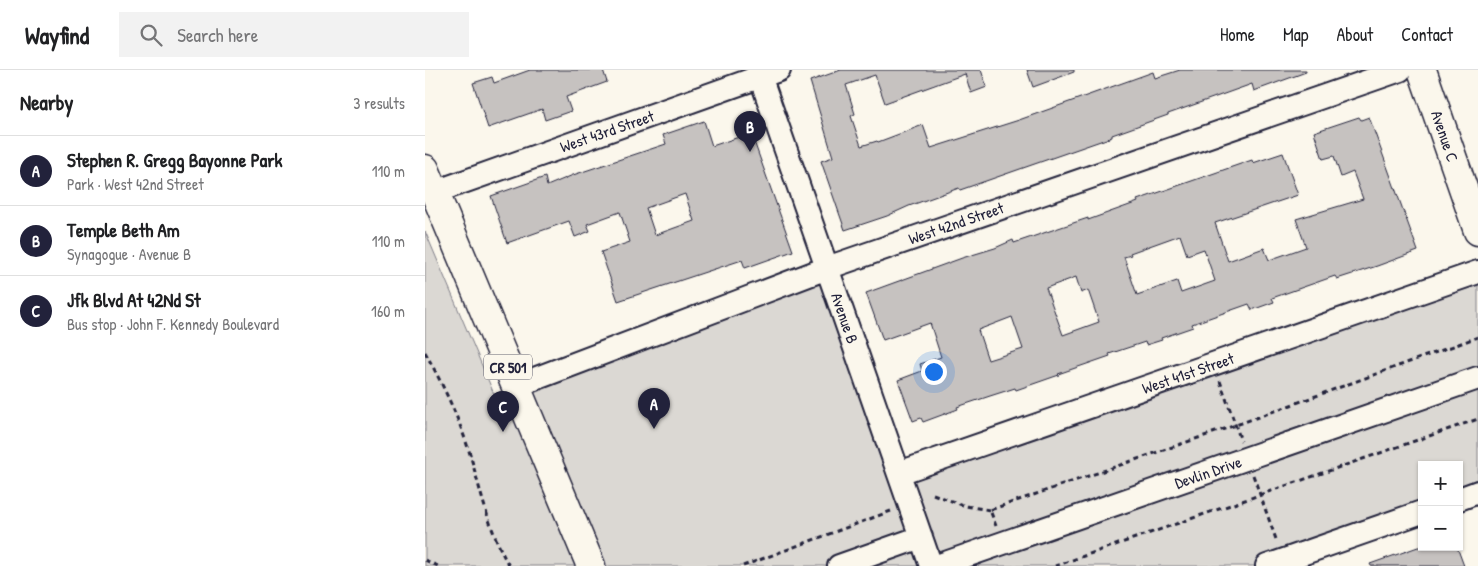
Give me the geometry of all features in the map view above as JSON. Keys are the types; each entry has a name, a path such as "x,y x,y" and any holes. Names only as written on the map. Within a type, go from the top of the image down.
{"main road":[{"name":"Avenue C","path":"1422,70 1478,231"},
{"name":"CR 501","path":"430,180 591,566"}],"street":[{"name":"West 42nd Street","path":"516,386 827,268 1400,70"},
{"name":"Avenue B","path":"766,72 827,268 931,566"},
{"name":"West 43rd Street","path":"430,180 766,72"},
{"name":"West 41st Street","path":"899,473 1478,272"},
{"name":"Devlin Drive","path":"937,566 1478,378"},
{"path":"1463,498 1478,492"},
{"path":"1267,566 1418,513"},
{"path":"839,566 921,537"}],"path":[{"path":"933,494 965,506 990,510 1236,425 1478,337"},
{"path":"425,352 459,423 489,522 509,566"},
{"path":"1055,566 1478,419"},
{"path":"990,510 996,527"},
{"path":"743,566 891,511"},
{"path":"425,560 438,566"}],"shaded area":[{"path":"425,231 494,394 830,275 898,472 1478,272 1478,492 1463,498 1463,461 1418,461 1418,513 1267,566 425,566"}],"building":[{"path":"530,70 603,70 607,82 566,97 571,111 545,120 542,109 488,128 473,83 492,77 494,83"},
{"path":"841,70 981,70 987,87 971,93 965,74 885,103 875,75 846,85 855,114 851,116 861,146 878,142 923,125 931,148 1019,120 1153,72 1155,78 1180,70 1306,70 1306,72 1254,91 1252,84 1112,135 1112,137 960,190 959,188 845,230 821,161 833,157 810,81"},
{"path":"1027,70 1074,70 1074,72 1033,87"},
{"path":"1359,117 1361,120 1369,117 1418,251 1337,279 1335,276 1272,298 1274,302 1252,310 1249,304 1192,324 1193,327 1161,338 1162,340 1146,345 1145,342 1109,354 1110,356 1059,375 957,407 958,409 923,422 921,418 913,421 898,380 922,371 920,364 941,357 930,323 883,340 866,293 1013,240 1014,243 1088,218 1088,220 1138,202 1137,200 1252,160 1253,163 1283,153 1298,195 1215,223 1228,261 1264,248 1269,260 1306,247 1296,219 1363,199 1353,172 1341,177 1334,156 1323,159 1314,132","holes":["1180,235 1187,255 1204,249 1215,281 1181,293 1177,281 1137,295 1124,257 1131,255 1130,253","1076,277 1081,293 1088,290 1099,322 1063,335 1046,288","1012,317 1023,349 988,360 978,330"]},
{"path":"704,121 712,146 751,133 793,251 745,268 742,260 618,301 601,252 630,242 620,212 587,224 590,231 575,237 569,221 507,243 491,196 545,177 547,186 573,175 666,144 663,135","holes":["685,194 694,221 655,235 646,208"]},
{"path":"1418,547 1418,551 1458,551 1464,566 1371,566 1370,564"}],"place":[{"name":"Temple Beth Am","path":"750,152"},
{"name":"Stephen R. Gregg Bayonne Park","path":"654,429"},
{"name":"Jfk Blvd At 42Nd St","path":"503,432"}]}
